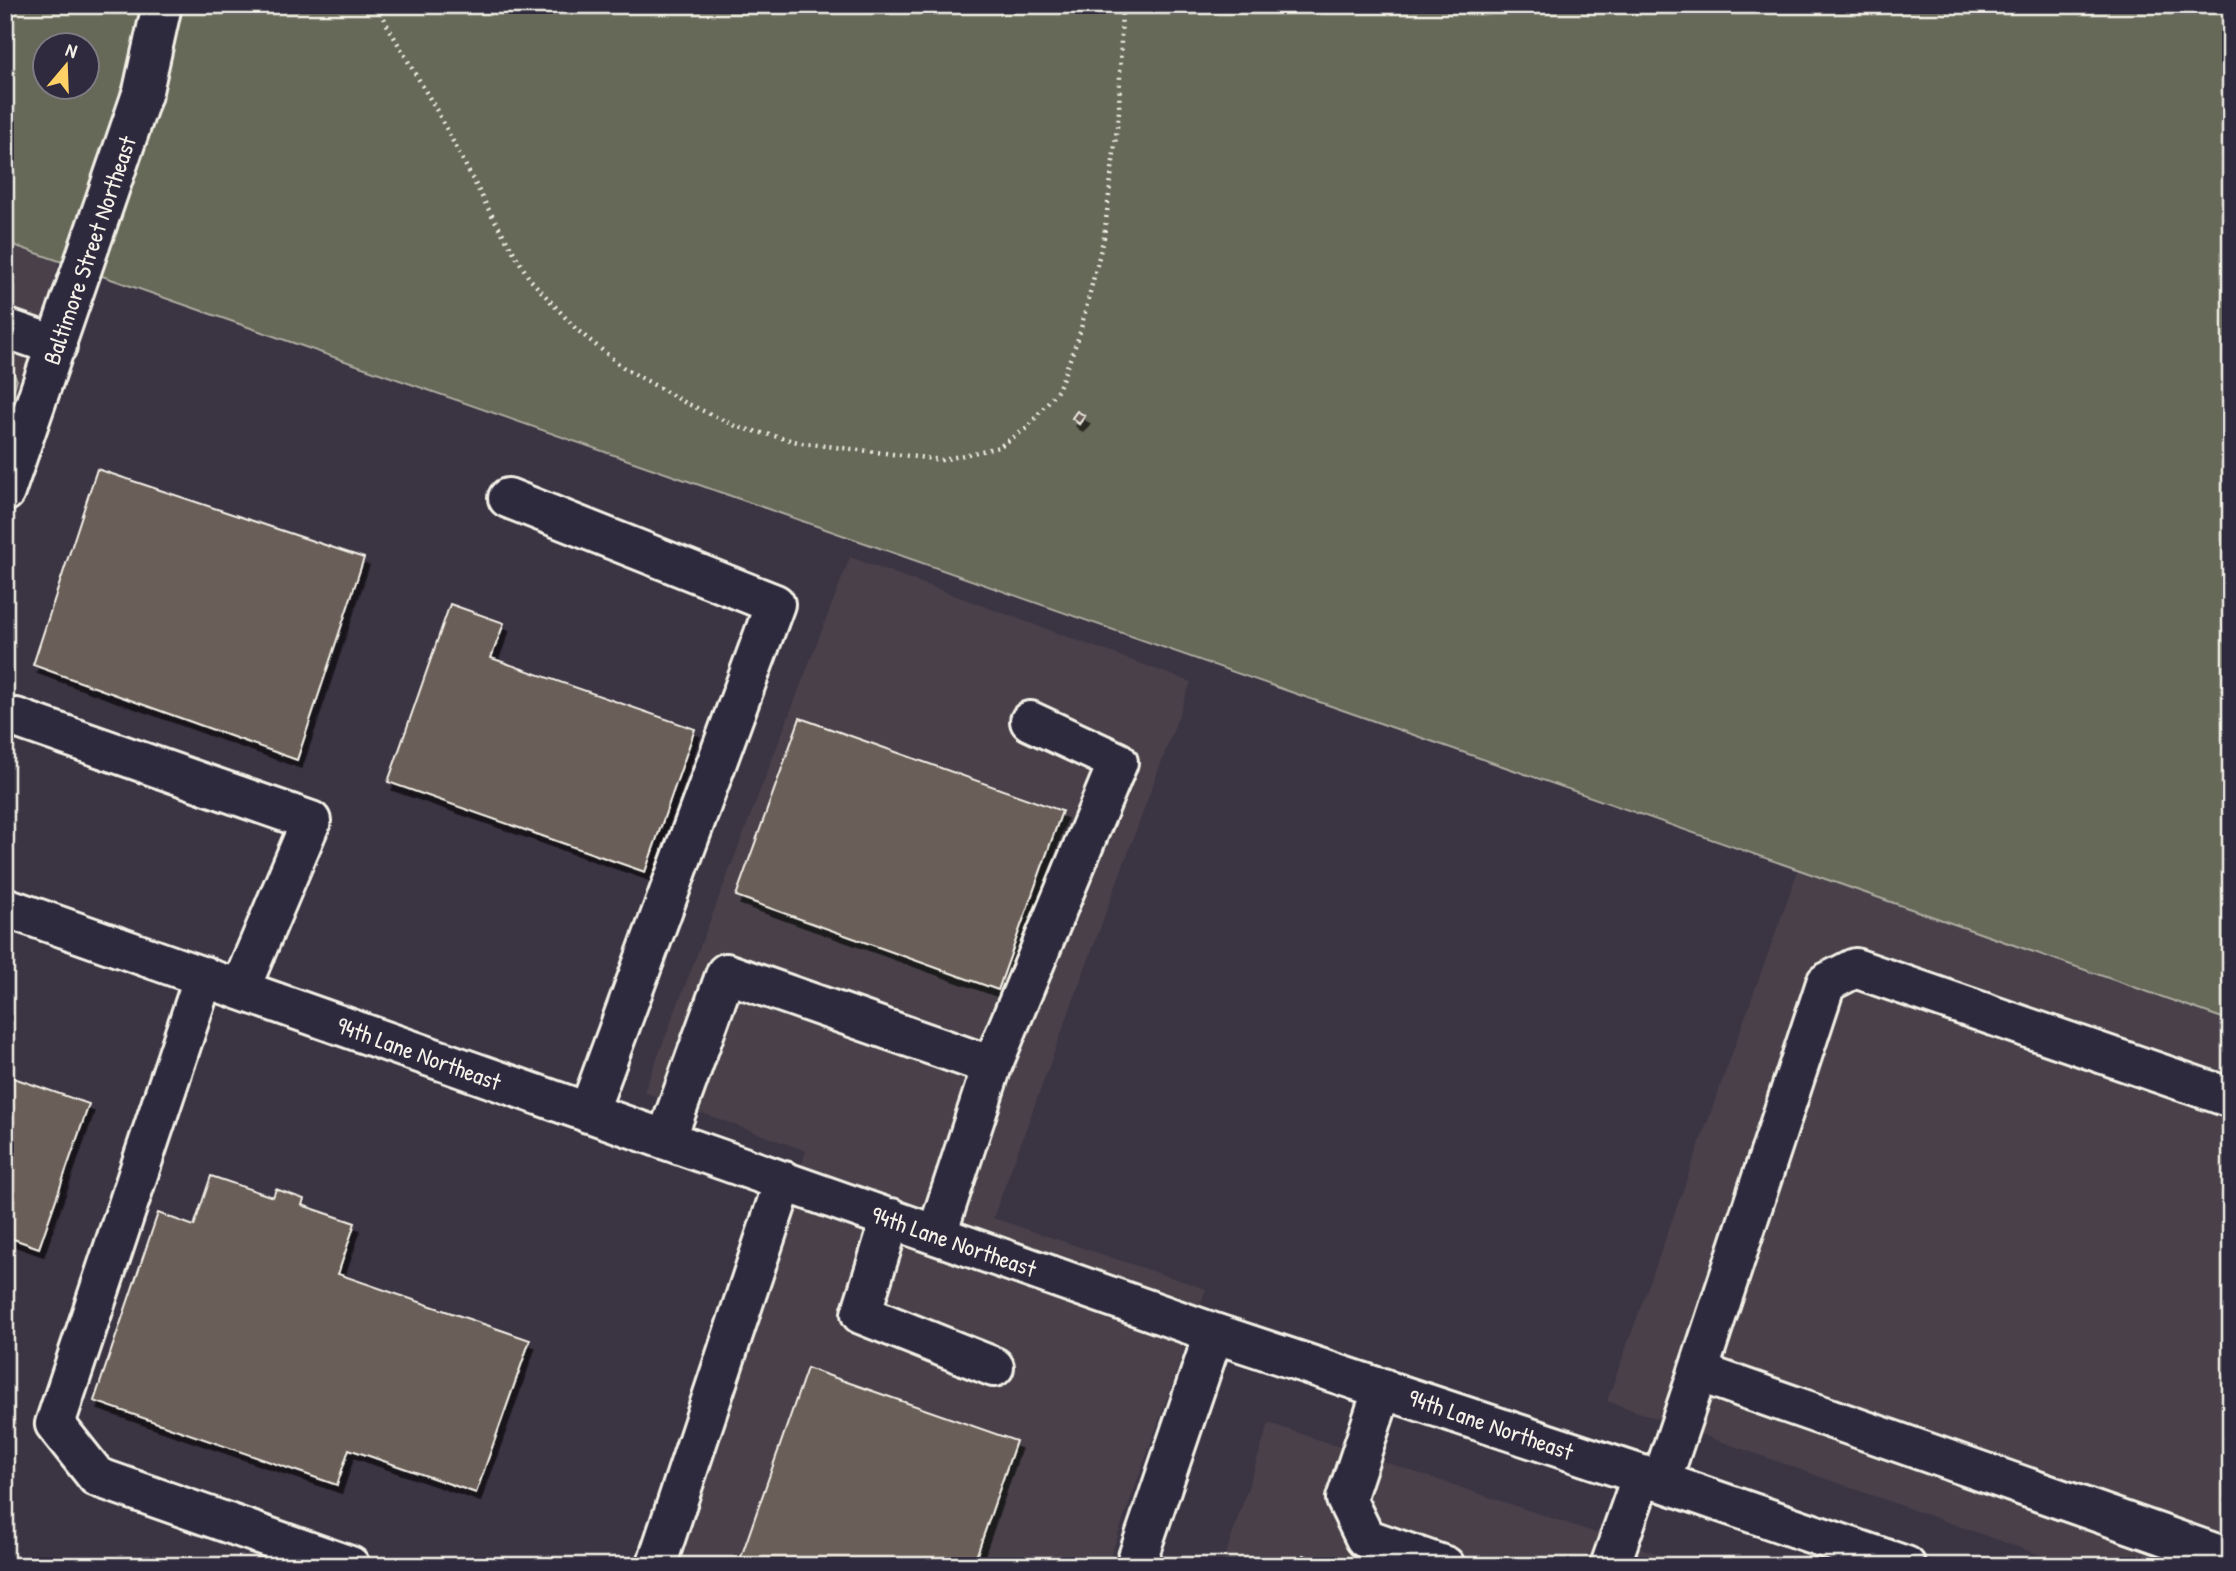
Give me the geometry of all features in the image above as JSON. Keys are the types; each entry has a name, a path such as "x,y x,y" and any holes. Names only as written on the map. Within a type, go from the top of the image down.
{"street":[{"name":"Baltimore Street Northeast","path":"5,492 143,91 162,5"},
{"path":"5,328 57,346"},
{"path":"508,498 775,604 588,1113"},
{"path":"16,719 311,821 240,989"},
{"path":"937,1234 992,1066 1118,762 1030,721"},
{"name":"94th Lane Northeast","path":"5,907 1214,1333 1652,1478 1906,1566"},
{"path":"1610,1566 1698,1372 1826,983 1855,968 2231,1098"},
{"path":"666,1140 726,972 992,1066"},
{"path":"204,976 55,1424 97,1478 350,1566"},
{"path":"656,1566 784,1181"},
{"path":"891,1218 862,1314 994,1367"},
{"path":"1135,1566 1214,1333"},
{"path":"1698,1372 2231,1559"},
{"path":"1383,1388 1346,1499 1365,1538 1445,1566"}],"path":[{"path":"379,5 386,23 529,278 576,329 624,368 686,403 738,427 802,443 942,460 999,447 1027,428 1058,390 1079,336 1104,237 1119,111 1122,5"}],"shaded area":[{"path":"5,242 59,261 38,344 5,433"},
{"path":"850,557 1191,682 993,1218 1206,1289 1107,1566 672,1566 806,1151 644,1092"},
{"path":"1798,870 2231,1021 2231,1566 2071,1566 1607,1401"},
{"path":"1269,1423 1694,1566 1222,1566"}],"green space":[{"path":"5,5 2231,5 2231,1021 5,242"},
{"path":"5,359 17,380 5,412"}],"building":[{"path":"1077,411 1085,416 1079,424 1072,418"},
{"path":"97,469 364,558 297,760 33,665"},
{"path":"450,604 504,623 491,658 695,729 645,872 388,782"},
{"path":"800,718 1062,811 998,990 736,896"},
{"path":"5,1075 89,1104 39,1248 5,1236"},
{"path":"211,1176 273,1197 276,1189 304,1199 302,1205 355,1223 338,1274 530,1340 476,1493 349,1449 337,1485 94,1401 158,1213 194,1226"},
{"path":"807,1368 1016,1441 973,1566 738,1566"},
{"path":"1303,1555 1333,1566 1300,1566"}]}
